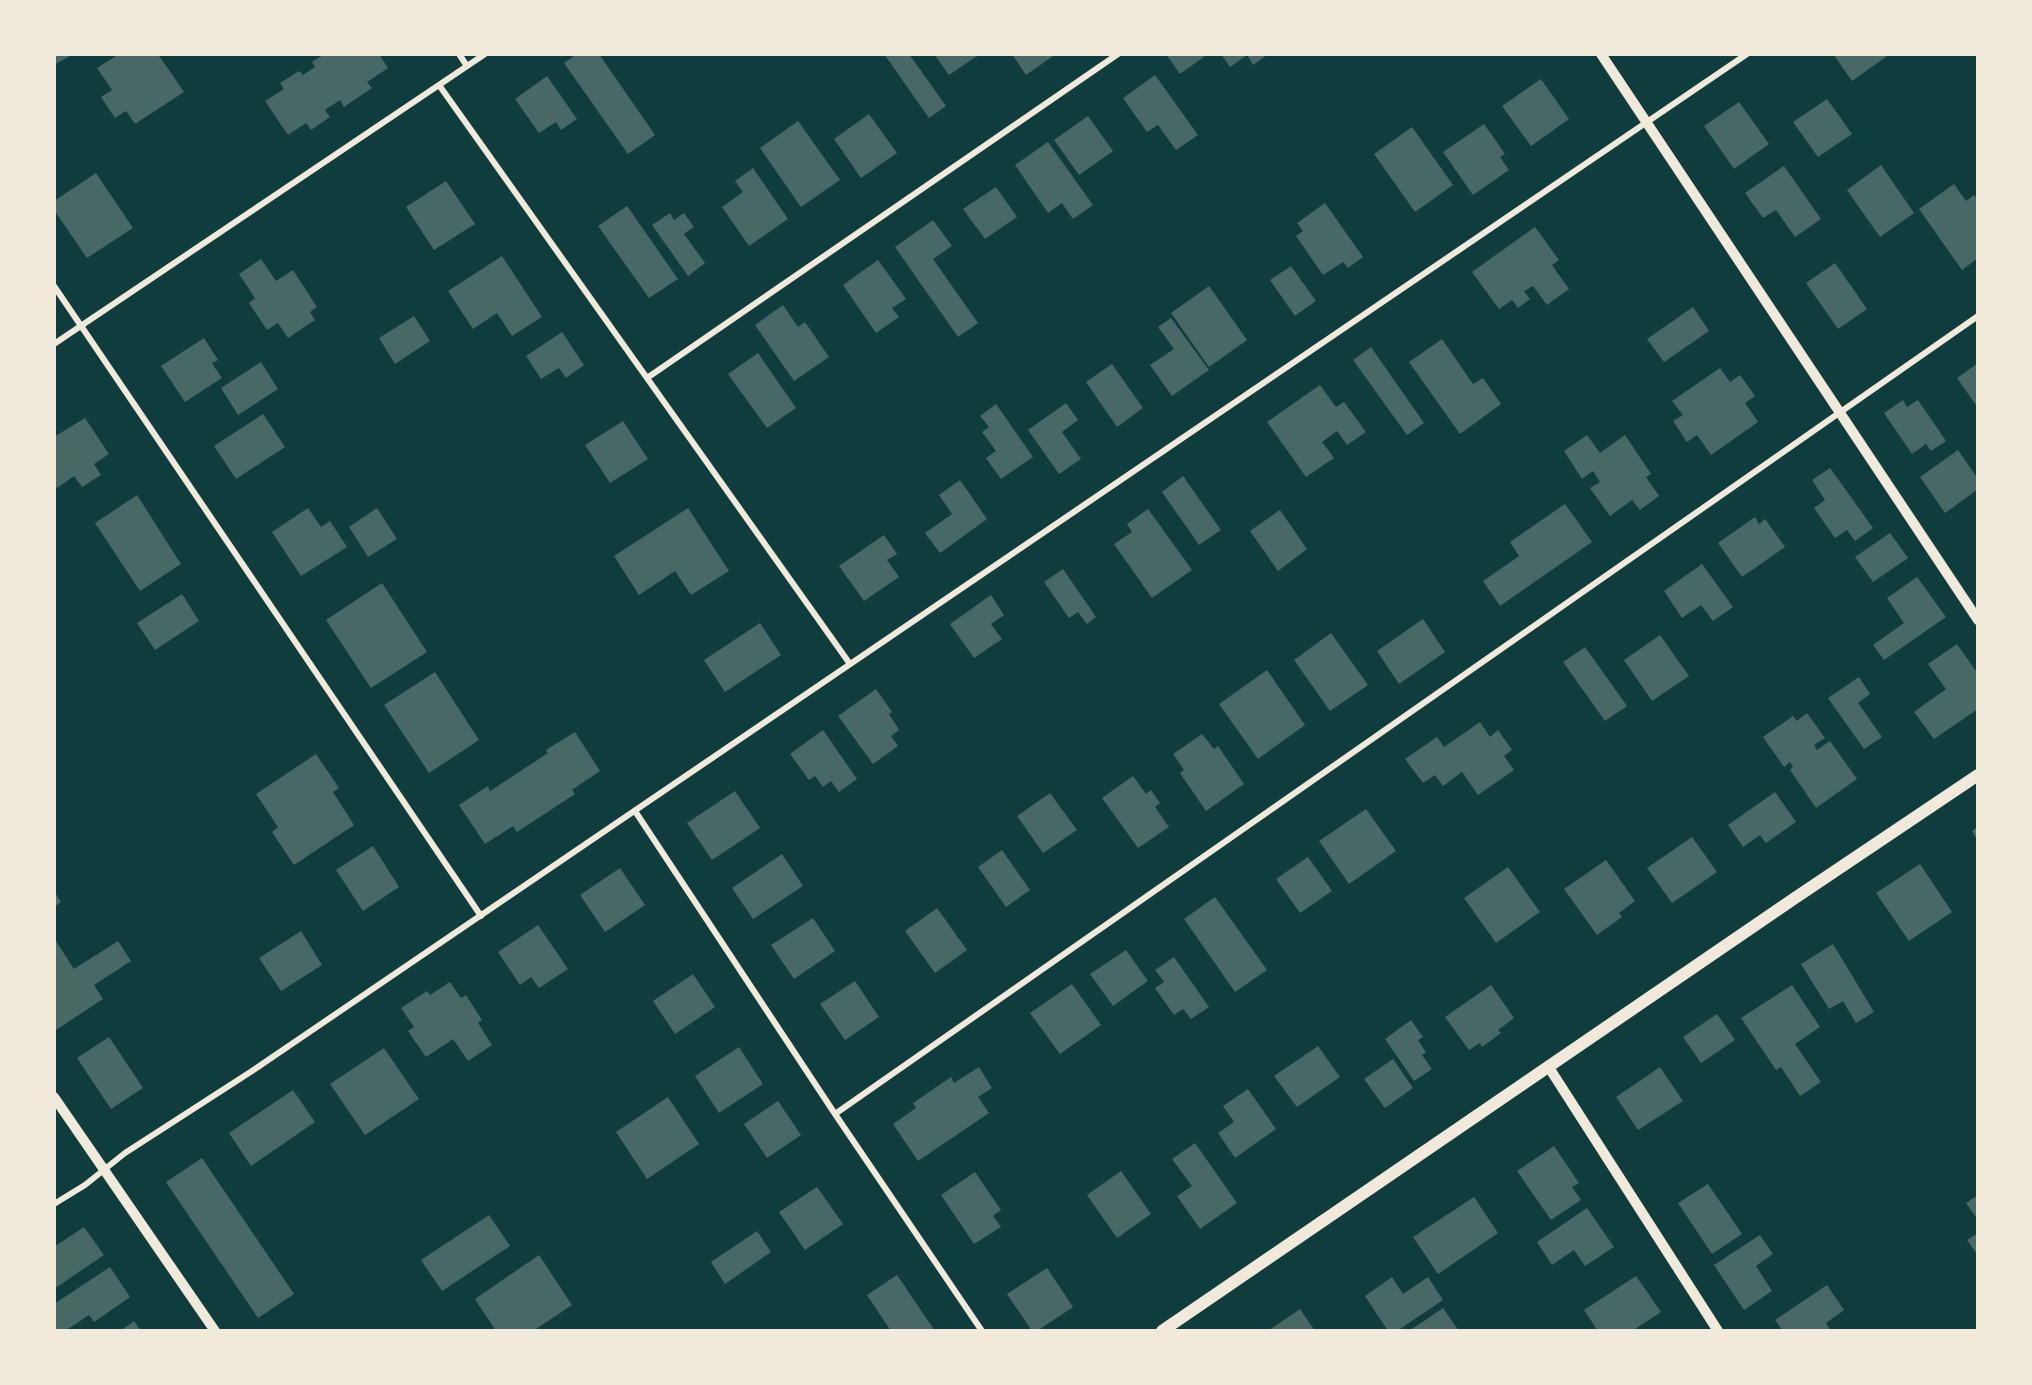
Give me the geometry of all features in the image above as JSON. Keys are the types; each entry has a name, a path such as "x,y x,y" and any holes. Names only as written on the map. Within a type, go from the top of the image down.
{"main road":[{"path":"1161,1331 1978,775"}],"street":[{"path":"459,54 467,66"},
{"path":"54,344 485,54"},
{"path":"647,378 1118,54"},
{"path":"1601,54 1841,411 1978,620"},
{"path":"54,1204 85,1185 125,1153 252,1071 481,916 1747,54"},
{"path":"439,85 850,664"},
{"path":"54,286 481,916"},
{"path":"835,1114 1978,316"},
{"path":"635,810 835,1114 982,1331"},
{"path":"1548,1066 1718,1331"},
{"path":"54,1097 214,1331"}],"building":[{"path":"54,54 73,54 54,65"},
{"path":"119,54 158,54 184,92 135,124 126,111 115,118 101,97 112,90 97,68"},
{"path":"324,54 379,54 388,68 367,82 372,88 344,107 340,100 325,110 330,117 311,130 306,123 288,135 265,101 284,89 280,83 299,71 303,75 315,67 312,62"},
{"path":"577,54 599,54 655,135 628,154 564,63"},
{"path":"884,54 909,54 946,106 929,118"},
{"path":"934,54 980,54 949,75"},
{"path":"1012,54 1056,54 1026,75"},
{"path":"1166,54 1208,54 1180,74"},
{"path":"1221,54 1268,54 1253,65 1247,55 1230,67"},
{"path":"1833,54 1884,54 1886,57 1852,81"},
{"path":"1155,75 1198,135 1176,150 1158,125 1147,132 1123,98"},
{"path":"547,76 577,119 561,130 556,122 539,133 515,99"},
{"path":"1541,79 1569,119 1531,146 1502,106"},
{"path":"1827,99 1852,134 1818,157 1793,122"},
{"path":"1739,102 1769,144 1734,169 1704,126"},
{"path":"869,114 897,153 861,178 834,139"},
{"path":"1088,116 1113,151 1079,175 1054,140"},
{"path":"798,121 840,180 801,207 760,148"},
{"path":"1484,124 1505,154 1500,157 1509,170 1473,195 1443,152"},
{"path":"1412,127 1453,185 1415,212 1374,154"},
{"path":"1048,142 1093,205 1073,219 1062,203 1048,213 1015,165"},
{"path":"1881,165 1914,213 1880,237 1847,190"},
{"path":"1784,166 1821,219 1795,237 1776,210 1763,218 1745,193"},
{"path":"753,168 788,219 749,246 722,207 743,192 735,181"},
{"path":"96,173 133,228 87,258 54,210 54,201"},
{"path":"446,181 475,224 434,250 406,207"},
{"path":"1954,184 1966,201 1974,195 1978,201 1978,258 1962,270 1919,209"},
{"path":"996,187 1017,217 985,239 963,209"},
{"path":"1325,203 1363,257 1348,268 1343,262 1323,275 1296,236 1303,231 1297,223"},
{"path":"627,206 678,279 649,298 598,226"},
{"path":"670,213 674,220 684,213 694,227 684,234 705,263 688,276 652,225"},
{"path":"933,220 952,246 933,259 978,323 958,337 895,247"},
{"path":"1535,227 1559,260 1552,265 1569,289 1547,305 1533,286 1524,291 1530,299 1518,308 1512,300 1499,309 1472,272"},
{"path":"502,256 542,317 512,336 497,313 473,329 448,291"},
{"path":"261,259 276,281 293,270 317,307 310,312 315,320 288,338 278,323 267,330 249,303 255,298 239,274"},
{"path":"878,260 906,299 892,308 899,317 876,333 843,285"},
{"path":"1835,263 1867,309 1838,329 1806,283"},
{"path":"1291,266 1316,301 1295,316 1270,280"},
{"path":"1209,286 1247,340 1209,367 1171,313"},
{"path":"783,305 798,327 805,322 829,357 794,381 755,325"},
{"path":"1693,307 1709,331 1664,362 1647,339"},
{"path":"414,316 430,341 395,364 379,338"},
{"path":"1171,318 1209,370 1172,396 1150,365 1174,349 1158,327"},
{"path":"562,332 584,365 566,378 559,368 541,379 526,356"},
{"path":"204,338 218,360 212,363 222,378 185,402 161,366"},
{"path":"1442,339 1473,384 1483,378 1501,404 1460,434 1409,362"},
{"path":"1371,347 1424,423 1407,435 1353,360"},
{"path":"758,353 796,408 767,428 728,374"},
{"path":"261,362 278,389 238,415 221,388"},
{"path":"1978,363 1978,408 1957,378"},
{"path":"1112,364 1143,408 1117,427 1086,382"},
{"path":"1720,368 1730,382 1740,375 1755,396 1745,403 1758,422 1711,455 1697,435 1687,442 1673,421 1683,415 1672,401"},
{"path":"1320,385 1336,407 1344,402 1366,432 1347,445 1337,431 1322,442 1334,458 1306,477 1267,422"},
{"path":"1903,400 1907,407 1918,400 1946,441 1931,451 1926,444 1912,454 1884,413"},
{"path":"1066,403 1078,420 1062,432 1081,459 1059,474 1028,430"},
{"path":"996,404 1033,457 1001,479 986,458 996,451 982,432 989,427 980,416"},
{"path":"263,414 285,447 236,479 214,446"},
{"path":"85,418 109,454 94,464 101,475 82,487 74,476 57,488 54,483 54,437"},
{"path":"623,421 648,459 610,483 585,445"},
{"path":"1587,435 1600,453 1625,435 1651,474 1646,477 1659,496 1640,510 1632,500 1610,516 1590,488 1600,482 1593,471 1582,479 1564,451"},
{"path":"1958,450 1978,479 1978,489 1945,513 1920,477"},
{"path":"1830,468 1873,528 1855,541 1847,530 1835,538 1814,508 1825,500 1812,480"},
{"path":"1183,476 1221,530 1199,545 1162,492"},
{"path":"960,480 987,519 940,553 925,533 952,514 939,495"},
{"path":"137,495 181,564 140,591 95,523"},
{"path":"1565,504 1592,542 1500,606 1483,581 1519,556 1510,542"},
{"path":"308,508 321,527 330,521 347,547 301,576 272,532"},
{"path":"377,508 397,539 368,557 349,527"},
{"path":"688,508 729,571 691,595 675,571 639,595 614,556"},
{"path":"1148,509 1192,570 1152,598 1114,544 1132,532 1127,524"},
{"path":"1280,510 1307,549 1278,571 1250,531"},
{"path":"1755,517 1759,524 1765,519 1785,547 1742,577 1718,543"},
{"path":"1890,533 1908,558 1873,582 1855,557"},
{"path":"884,535 897,554 887,560 899,577 864,601 839,566"},
{"path":"1702,564 1733,607 1713,621 1701,605 1682,618 1664,591"},
{"path":"1063,569 1096,617 1087,624 1078,612 1069,618 1044,582"},
{"path":"1917,577 1946,617 1884,660 1873,645 1904,623 1887,598"},
{"path":"382,583 427,652 371,688 326,620"},
{"path":"182,594 199,621 155,650 137,623"},
{"path":"991,595 1004,615 991,624 1002,639 974,658 950,624"},
{"path":"1423,619 1445,652 1399,684 1377,651"},
{"path":"760,623 781,655 725,692 704,660"},
{"path":"1331,633 1368,685 1330,711 1294,660"},
{"path":"1660,635 1689,676 1652,701 1624,660"},
{"path":"1957,644 1978,674 1978,709 1934,739 1914,712 1946,689 1928,664"},
{"path":"1585,647 1627,706 1605,721 1563,662"},
{"path":"1267,670 1305,725 1258,759 1219,704"},
{"path":"435,672 479,740 429,773 384,705"},
{"path":"1859,677 1870,694 1858,703 1882,737 1864,749 1828,698"},
{"path":"876,689 892,712 889,714 899,730 891,736 898,746 873,764 838,716"},
{"path":"1807,713 1825,738 1814,745 1817,750 1830,741 1857,779 1816,808 1790,770 1793,767 1790,762 1784,767 1763,737 1793,716 1797,721"},
{"path":"1480,722 1490,737 1498,730 1512,750 1504,756 1514,770 1478,795 1462,772 1443,786 1435,775 1423,783 1405,759 1437,737 1444,747"},
{"path":"823,730 857,779 839,792 831,781 823,787 815,776 809,780 790,754"},
{"path":"575,732 600,771 572,790 575,794 517,832 513,826 485,844 459,805 488,786 490,791 548,753 546,750"},
{"path":"1202,734 1214,749 1218,746 1244,784 1206,811 1180,773 1184,770 1173,754"},
{"path":"316,754 339,788 333,792 354,825 294,865 272,832 278,827 256,794"},
{"path":"1133,776 1146,794 1151,790 1160,803 1155,807 1169,827 1138,848 1102,798"},
{"path":"735,791 760,828 712,860 687,823"},
{"path":"1775,792 1796,822 1766,843 1760,835 1743,847 1728,825"},
{"path":"1050,793 1077,830 1043,853 1017,816"},
{"path":"1366,809 1396,851 1349,884 1319,841"},
{"path":"1978,826 1978,841 1972,831"},
{"path":"1692,837 1717,872 1672,903 1647,868"},
{"path":"373,846 399,887 363,911 336,870"},
{"path":"1002,850 1030,890 1006,907 978,867"},
{"path":"782,854 803,886 753,919 732,888"},
{"path":"1308,857 1332,891 1300,913 1276,879"},
{"path":"1606,860 1635,901 1619,913 1622,917 1597,935 1564,889"},
{"path":"1920,864 1952,912 1909,941 1876,893"},
{"path":"1508,867 1540,912 1496,943 1464,898"},
{"path":"620,868 645,905 605,932 580,895"},
{"path":"54,891 61,902 54,907"},
{"path":"1215,897 1267,970 1235,992 1184,919"},
{"path":"937,908 967,950 935,973 905,931"},
{"path":"813,918 835,951 794,979 771,945"},
{"path":"538,925 568,969 539,988 531,977 520,985 498,952"},
{"path":"301,931 322,965 281,991 259,958"},
{"path":"54,938 74,969 118,941 131,961 94,985 103,999 56,1030 54,1026"},
{"path":"1833,944 1874,1012 1856,1023 1843,1001 1829,1009 1801,964"},
{"path":"1126,950 1148,981 1113,1006 1090,974"},
{"path":"1174,957 1209,1007 1191,1019 1183,1009 1174,1015 1155,988 1164,982 1155,970"},
{"path":"693,974 715,1007 675,1034 653,1001"},
{"path":"855,981 879,1017 845,1040 820,1004"},
{"path":"450,982 461,998 466,995 482,1020 478,1023 492,1045 468,1061 453,1039 426,1057 408,1031 414,1027 401,1008 427,991 430,995"},
{"path":"1072,984 1101,1025 1060,1054 1030,1013"},
{"path":"1491,985 1514,1018 1498,1030 1501,1033 1482,1047 1480,1043 1469,1050 1445,1017"},
{"path":"1792,985 1820,1027 1795,1044 1821,1082 1800,1096 1781,1067 1776,1070 1741,1018"},
{"path":"1717,1014 1735,1040 1701,1063 1683,1037"},
{"path":"1411,1020 1423,1037 1418,1040 1426,1052 1422,1055 1432,1069 1414,1081 1385,1039"},
{"path":"109,1037 143,1088 111,1109 77,1058"},
{"path":"1318,1046 1340,1077 1297,1107 1274,1076"},
{"path":"739,1047 763,1084 719,1113 695,1076"},
{"path":"384,1048 419,1099 365,1135 330,1084"},
{"path":"1393,1059 1413,1088 1385,1108 1364,1079"},
{"path":"979,1067 992,1088 978,1097 989,1113 918,1161 893,1124 916,1108 913,1103 951,1077 954,1083"},
{"path":"1660,1067 1683,1101 1638,1130 1616,1097"},
{"path":"1248,1089 1276,1129 1235,1158 1218,1133 1234,1122 1223,1106"},
{"path":"293,1090 315,1122 251,1166 229,1133"},
{"path":"668,1097 699,1144 647,1179 616,1132"},
{"path":"778,1101 801,1135 767,1158 744,1124"},
{"path":"1195,1143 1237,1203 1200,1229 1177,1196 1192,1186 1172,1159"},
{"path":"1554,1146 1579,1183 1572,1187 1581,1200 1551,1220 1517,1171"},
{"path":"202,1158 294,1294 258,1318 166,1182"},
{"path":"1121,1171 1151,1214 1117,1238 1087,1195"},
{"path":"975,1172 1001,1210 993,1216 1001,1227 974,1244 941,1195"},
{"path":"1708,1184 1742,1234 1712,1254 1678,1203"},
{"path":"817,1187 843,1224 805,1250 779,1212"},
{"path":"1978,1195 1978,1220 1966,1203"},
{"path":"1474,1197 1498,1233 1438,1274 1413,1237"},
{"path":"1587,1208 1614,1247 1585,1266 1574,1250 1552,1265 1537,1242"},
{"path":"489,1215 510,1246 442,1291 421,1260"},
{"path":"84,1227 104,1255 54,1289 54,1247"},
{"path":"757,1231 771,1252 725,1284 711,1262"},
{"path":"1978,1233 1978,1252 1976,1253 1967,1240"},
{"path":"1760,1235 1773,1254 1756,1266 1772,1291 1744,1310 1714,1265"},
{"path":"539,1255 572,1305 533,1331 496,1331 475,1299"},
{"path":"110,1267 130,1297 94,1322 89,1315 65,1331 54,1331 54,1304"},
{"path":"1047,1268 1073,1307 1037,1331 1032,1331 1007,1294"},
{"path":"897,1275 935,1331 891,1331 867,1295"},
{"path":"1636,1276 1661,1312 1632,1331 1598,1331 1584,1310"},
{"path":"1392,1277 1403,1294 1428,1277 1443,1300 1397,1331 1388,1331 1365,1296"},
{"path":"1827,1285 1844,1310 1826,1323 1831,1331 1783,1331 1775,1320"},
{"path":"1443,1308 1459,1331 1409,1331"},
{"path":"1300,1309 1315,1331 1268,1331"},
{"path":"134,1321 141,1331 120,1331"}]}
